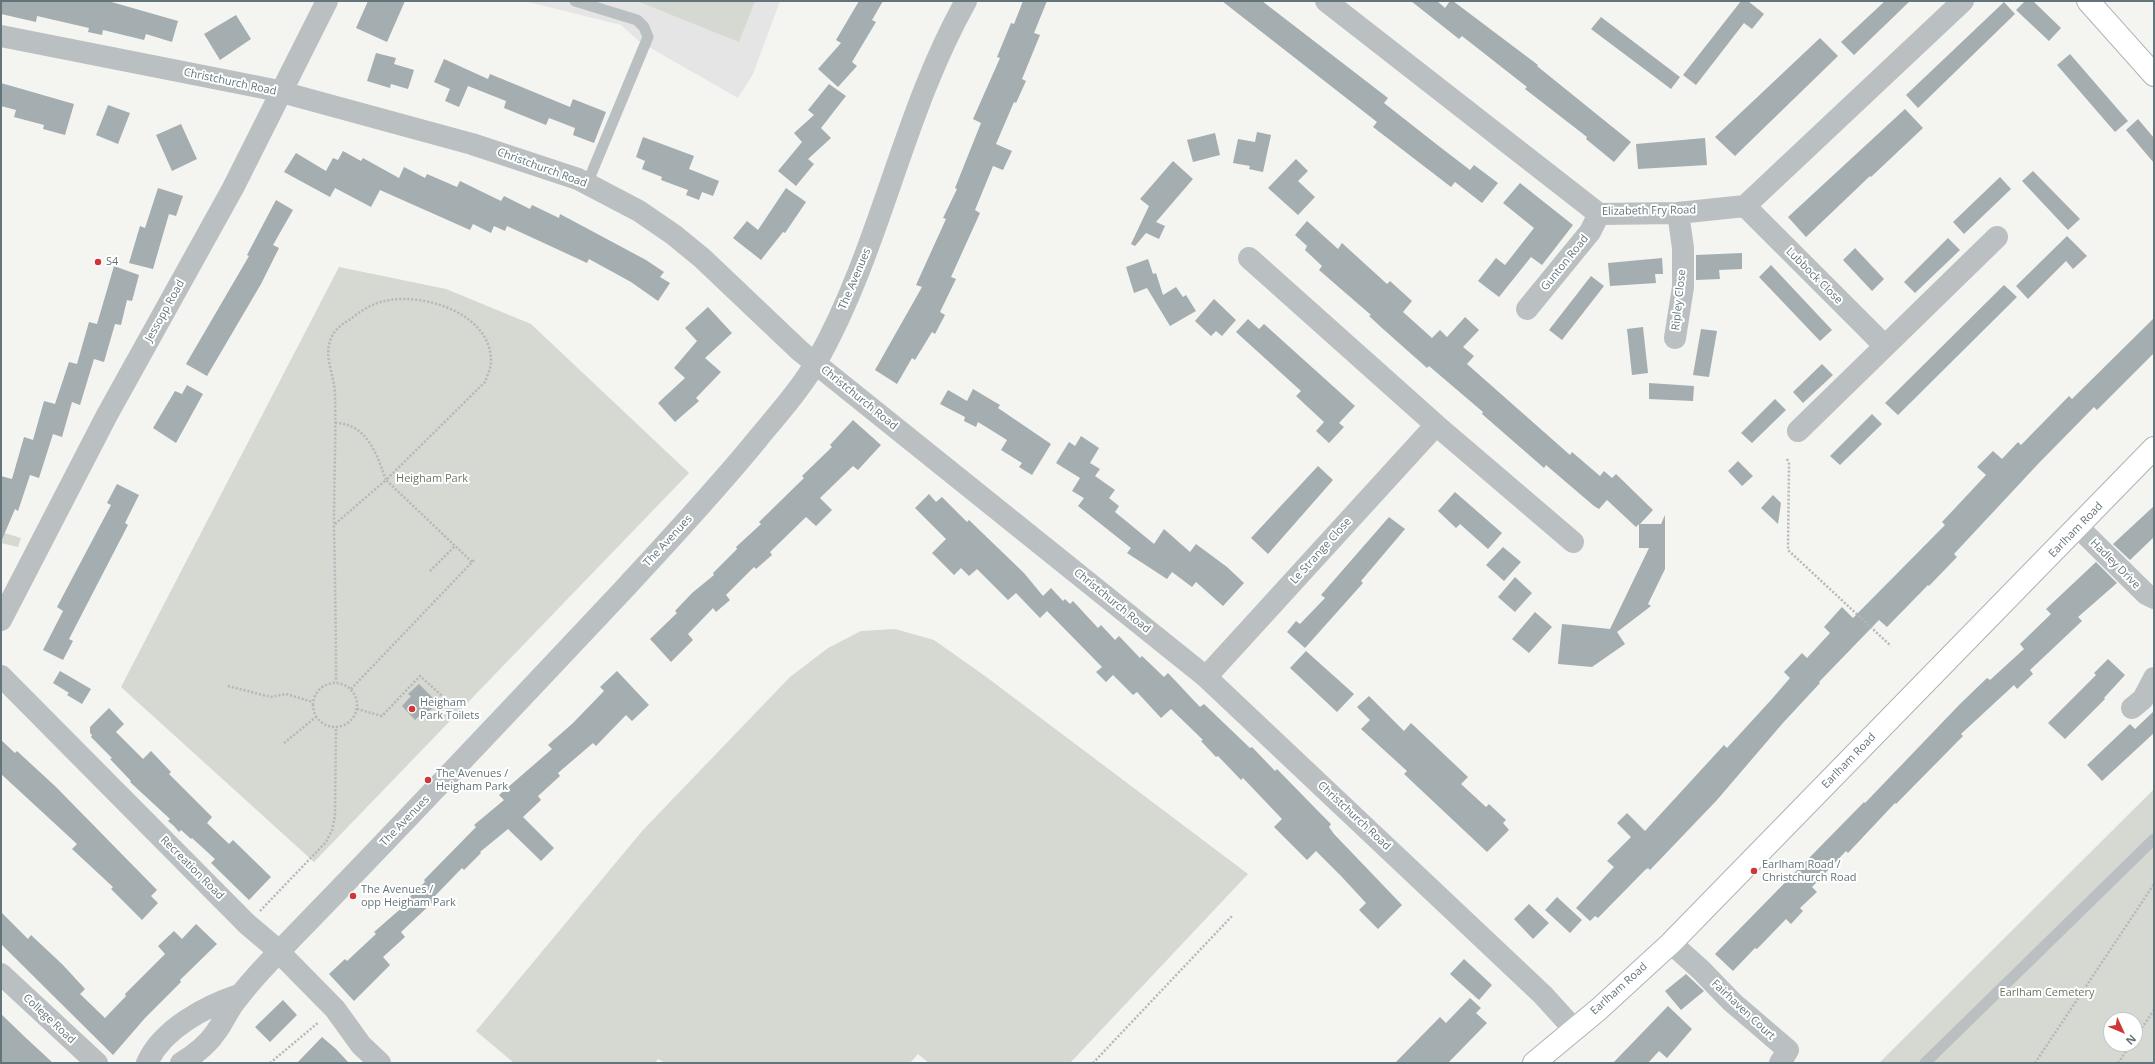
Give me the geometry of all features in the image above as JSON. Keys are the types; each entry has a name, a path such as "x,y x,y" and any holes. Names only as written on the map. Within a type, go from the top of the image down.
{"main road":[{"path":"2088,1 2154,75"},
{"name":"Earlham Road","path":"1534,1063 1573,1028 1598,1009 1670,943 2154,448"}],"street":[{"name":"Jessopp Road","path":"1,620 107,415 233,188 327,1"},
{"name":"The Avenues","path":"182,1063 193,1055 216,1032 226,1013 239,995 278,953 484,740 677,532 734,468 777,416 816,362 836,321 868,250 924,88 942,44 966,1"},
{"name":"Elizabeth Fry Road","path":"1326,1 1600,214 1678,213 1745,206"},
{"path":"1745,206 1963,1"},
{"name":"Christchurch Road","path":"1,36 282,92 472,144 587,184 639,210 674,235 702,258 800,351 816,362 1206,677 1538,990 1573,1028"},
{"name":"Lubbock Close","path":"1745,206 1884,345"},
{"name":"Ripley Close","path":"1675,338 1683,287 1683,248 1678,213"},
{"name":"Gunton Road","path":"1527,309 1590,232 1600,214"},
{"path":"1798,431 1884,345 1997,237"},
{"path":"1249,258 1436,425 1573,542"},
{"name":"Le Strange Close","path":"1206,677 1436,425"},
{"name":"Hadley Drive","path":"2078,527 2146,594 2154,598"},
{"name":"Recreation Road","path":"1,676 247,924 335,1009 360,1045 380,1063"},
{"path":"2132,708 2143,699 2154,678"},
{"name":"Fairhaven Court","path":"1670,943 1701,970 1732,1002 1788,1050 1780,1063"},
{"name":"College Road","path":"4,984 97,1063"},
{"name":"The Avenues","path":"147,1063 151,1054 170,1035 196,1013 216,1003 239,995"}],"lane":[{"path":"575,1 636,20 644,27 648,37 587,184"},
{"path":"1925,1063 2154,839"}],"path":[{"path":"334,524 386,480 485,382 491,363 488,343 474,324 456,310 433,302 408,299 390,300 374,304 340,326 332,335 328,346 329,361 335,393 334,524 336,682"},
{"path":"335,423 346,423 357,428 377,455 386,480 455,546 473,561 351,689"},
{"path":"1787,459 1789,464 1788,550 1891,646"},
{"path":"430,571 455,546"},
{"path":"357,709 382,716 420,676 450,703 458,701"},
{"path":"336,682 351,689 357,699 357,709 349,722 336,727 325,724 316,717 313,702 322,687 336,682"},
{"path":"228,686 271,697 286,694 313,702"},
{"path":"284,743 316,717"},
{"path":"247,924 326,842 332,830 335,816 336,727"},
{"path":"2035,1063 2154,884"},
{"path":"1093,1063 1233,916"},
{"path":"270,1063 335,1009"},
{"path":"2143,1026 2154,1010"},
{"path":"2118,1063 2126,1052"}],"shaded area":[{"path":"524,1 780,1 753,74 738,98 640,42 621,25"}],"green space":[{"path":"637,1 755,1 739,42"},
{"name":"Heigham Park","path":"339,267 446,289 531,324 689,473 314,862 121,687"},
{"path":"1,532 21,538 18,547 1,543"},
{"path":"895,629 934,640 985,676 1248,874 1070,1063 929,1063 918,1054 910,1063 665,1063 658,1059 655,1063 514,1063 476,1031 643,830 790,677 828,648 861,631"},
{"name":"Earlham Cemetery","path":"2154,789 2154,1063 1879,1063"}],"building":[{"path":"1,1 108,1 178,21 172,42 146,34 144,40 103,30 102,35 88,32 89,28 37,16 36,22 1,14"},
{"path":"368,1 405,1 387,42 356,28"},
{"path":"859,1 883,1 872,20 876,22 852,62 857,66 838,87 818,69 841,43 836,40"},
{"path":"1023,1 1047,1 1034,33 1040,35 1022,79 1026,81 1016,103 1014,102 996,144 1012,151 1003,170 993,166 975,210 980,213 951,277 956,279 940,312 945,315 935,334 932,332 915,360 912,358 897,384 875,370 922,287 916,285 946,219 943,218 957,189 955,188 981,123 973,119 1000,58 997,57 1011,23 1014,24"},
{"path":"1222,1 1262,1 1388,98 1384,103 1440,147 1470,170 1474,165 1498,183 1482,203 1455,182 1451,187 1373,127 1377,122"},
{"path":"1411,1 1437,1 1445,8 1450,1 1453,1 1538,65 1537,66 1631,142 1614,162 1586,139 1587,137 1525,89 1527,87 1462,36 1459,39"},
{"path":"1741,1 1748,1 1764,14 1752,29 1744,23 1696,85 1683,75"},
{"path":"1885,1 1910,1 1854,55 1841,42"},
{"path":"2025,1 2033,1 2061,28 2049,41 2016,10"},
{"path":"2004,2 2015,14 1918,108 1906,95"},
{"path":"236,15 251,39 220,60 204,34"},
{"path":"1601,17 1680,77 1671,89 1591,29"},
{"path":"1820,38 1838,56 1735,156 1715,137"},
{"path":"376,53 396,58 394,64 414,70 408,89 391,84 390,88 367,81"},
{"path":"2070,54 2128,121 2115,132 2057,65"},
{"path":"444,59 488,79 490,74 570,107 573,99 606,112 594,143 573,135 575,128 549,118 546,125 504,108 506,101 468,86 459,107 445,101 450,89 434,82"},
{"path":"1,83 74,104 65,135 43,129 44,125 14,117 16,110 1,106"},
{"path":"829,84 846,96 821,128 831,138 808,159 814,164 796,186 778,171 802,142 794,133 814,115 808,110"},
{"path":"108,105 130,113 118,144 96,135"},
{"path":"1905,109 1923,128 1806,237 1788,217"},
{"path":"2138,119 2154,138 2154,163 2126,130"},
{"path":"181,124 197,159 172,171 156,135"},
{"path":"1257,132 1271,135 1263,172 1249,169 1250,166 1233,163 1238,139 1255,142"},
{"path":"1215,133 1220,155 1193,162 1187,140"},
{"path":"643,137 694,156 689,169 719,181 713,196 702,192 699,200 686,195 688,190 661,180 662,177 642,169 645,161 636,157"},
{"path":"1705,138 1707,165 1638,169 1636,144"},
{"path":"343,151 361,161 363,158 399,178 404,167 425,178 427,174 457,187 460,181 501,201 504,196 530,209 532,205 559,218 560,214 646,260 664,272 660,277 670,283 658,301 631,282 589,259 587,263 507,226 505,231 494,226 491,233 473,224 470,230 380,190 371,207 335,188 330,197 284,172 296,153 326,171 333,158 338,160"},
{"path":"1296,159 1308,171 1298,181 1315,197 1298,215 1268,188"},
{"path":"1173,161 1193,179 1156,222 1165,226 1159,239 1146,233 1135,246 1131,244 1149,206 1140,199"},
{"path":"2033,171 2080,219 2068,230 2022,181"},
{"path":"2000,177 2011,189 1964,234 1953,222"},
{"path":"1520,183 1573,225 1542,265 1531,257 1499,297 1478,281 1496,258 1505,265 1534,228 1503,203"},
{"path":"158,188 183,196 176,216 169,214 153,269 129,263 140,226 145,228"},
{"path":"786,188 806,202 785,233 783,232 761,260 733,238 747,221 758,230"},
{"path":"276,200 293,210 273,245 279,248 261,284 207,376 186,364 249,256 247,255"},
{"path":"1307,221 1338,249 1342,243 1387,284 1390,281 1412,301 1403,312 1432,338 1440,330 1447,337 1465,317 1479,330 1463,347 1474,356 1467,364 1570,455 1572,452 1600,476 1604,471 1612,478 1616,474 1653,510 1640,524 1661,524 1665,515 1665,569 1648,604 1651,606 1617,632 1625,644 1592,667 1558,664 1562,624 1610,629 1649,548 1639,548 1639,524 1636,527 1607,500 1599,509 1546,465 1544,468 1482,414 1483,412 1429,366 1427,368 1382,328 1369,316 1371,315 1319,270 1322,266 1305,250 1307,246 1295,235"},
{"path":"2067,236 2087,256 2073,269 2066,261 2028,299 2016,286"},
{"path":"1948,238 1960,250 1915,293 1904,282"},
{"path":"1855,248 1884,279 1872,291 1843,260"},
{"path":"1742,253 1742,269 1719,270 1720,279 1696,280 1696,255"},
{"path":"1662,258 1663,274 1655,274 1656,283 1610,286 1608,263"},
{"path":"1148,259 1153,274 1156,273 1163,295 1176,287 1183,297 1186,295 1196,311 1170,326 1147,288 1134,293 1126,267"},
{"path":"1771,265 1832,330 1820,341 1759,277"},
{"path":"114,266 139,275 132,301 127,300 121,325 115,324 104,362 94,359 80,405 72,402 62,437 53,434 39,478 30,475 18,511 15,509 1,542 1,476 12,479 24,437 33,440 44,401 55,404 69,362 77,364 89,322 97,324"},
{"path":"1591,276 1604,286 1562,340 1549,330"},
{"path":"2004,285 2017,297 1898,415 1885,403"},
{"path":"1214,299 1236,320 1222,336 1216,331 1211,336 1195,321"},
{"path":"708,307 732,333 705,358 721,372 696,398 699,401 675,422 658,403 685,378 674,368 697,341 685,328"},
{"path":"2154,318 2154,353 2097,410 2094,407 2038,464 1954,554 1957,557 1929,586 1928,585 1887,627 1879,620 1819,682 1820,683 1782,724 1717,800 1650,870 1648,868 1645,870 1598,918 1595,916 1590,921 1576,908 1614,867 1607,861 1631,837 1617,823 1627,813 1645,831 1724,745 1727,748 1771,700 1790,678 1784,672 1802,653 1807,658 1830,633 1824,627 1842,607 1853,618 1945,525 1942,522 1986,475 1977,467 1993,451 2002,459 2018,442 2021,445 2069,396 2072,399"},
{"path":"1248,319 1259,329 1264,324 1355,406 1339,423 1344,427 1329,443 1316,431 1324,422 1296,396 1301,391 1236,332"},
{"path":"1643,327 1648,373 1632,375 1627,329"},
{"path":"1701,329 1717,331 1709,377 1693,375"},
{"path":"1822,364 1833,375 1803,403 1793,392"},
{"path":"1649,383 1694,386 1693,401 1649,399"},
{"path":"187,385 203,394 176,443 153,428 175,391 182,394"},
{"path":"973,389 1000,405 998,408 1051,444 1032,475 1019,467 1022,463 1001,450 1007,440 978,422 976,427 964,421 965,417 940,404 948,390 967,401"},
{"path":"1775,399 1786,410 1752,443 1741,433"},
{"path":"1872,414 1882,424 1840,465 1830,456"},
{"path":"853,420 881,445 858,470 853,466 820,498 832,510 816,526 806,517 770,552 772,555 756,569 754,567 726,595 730,600 716,612 713,608 688,634 693,640 671,662 650,639 677,613 675,611 692,593 714,575 713,573 737,549 736,547 761,524 759,522 804,478 802,476 832,447 830,445"},
{"path":"1081,436 1099,448 1090,463 1100,469 1095,476 1115,490 1109,498 1119,506 1115,512 1154,544 1164,529 1190,552 1196,544 1227,567 1244,583 1223,606 1196,582 1192,587 1172,572 1167,579 1127,553 1131,548 1078,506 1084,498 1072,491 1080,478 1056,463 1069,442 1075,446"},
{"path":"1738,461 1753,476 1742,486 1728,471"},
{"path":"1318,466 1333,480 1268,554 1251,538"},
{"path":"117,484 139,495 125,523 128,525 69,639 73,641 63,660 43,650 63,611 57,607 111,505 107,503"},
{"path":"1455,492 1502,533 1488,549 1460,524 1456,528 1438,511"},
{"path":"929,494 936,502 942,497 967,522 969,520 1024,573 1043,596 1051,588 1063,601 1065,599 1070,604 1073,601 1098,628 1101,625 1115,640 1119,636 1140,658 1142,656 1164,677 1168,673 1200,707 1204,704 1250,748 1252,747 1275,771 1277,769 1331,824 1329,827 1334,834 1402,905 1378,929 1359,910 1366,903 1341,876 1316,851 1307,860 1274,827 1282,819 1243,778 1241,780 1218,756 1216,757 1201,741 1203,740 1171,709 1161,718 1137,692 1133,695 1113,675 1106,682 1096,672 1102,667 1047,611 1040,618 1016,593 1008,600 977,569 969,576 961,568 954,575 932,553 946,539 915,508"},
{"path":"1773,495 1781,503 1778,524 1761,508"},
{"path":"2154,506 2154,537 2130,560 2113,544"},
{"path":"1389,517 1405,529 1361,581 1363,583 1305,648 1287,632 1296,621 1300,624 1325,598 1321,595"},
{"path":"1503,547 1521,562 1504,581 1486,565"},
{"path":"2096,562 2117,583 2078,617 2082,621 2030,670 2033,674 2017,689 2014,685 1961,734 1963,736 1896,804 1895,803 1848,853 1846,851 1812,887 1817,892 1800,908 1803,911 1791,924 1786,919 1733,971 1715,954 1864,802 1865,803 1960,704 1987,678 1990,680 2024,649 2020,644 2051,614 2046,609"},
{"path":"1515,577 1532,593 1515,612 1498,597"},
{"path":"1535,612 1552,627 1529,653 1512,639"},
{"path":"1306,651 1354,694 1337,712 1290,668"},
{"path":"2108,659 2125,675 2104,698 2105,699 2065,739 2048,723 2096,675 2094,673"},
{"path":"60,671 91,689 82,704 67,695 69,693 53,683"},
{"path":"617,671 649,705 632,721 626,715 596,746 593,743 558,773 560,776 538,796 541,800 523,817 554,848 541,861 508,829 480,852 481,853 464,870 462,868 432,899 434,901 401,932 405,937 383,957 390,965 354,1001 329,974 345,959 347,961 376,934 374,932 405,905 403,903 425,882 424,880 476,827 474,825 504,800 499,795 552,749 548,745 573,723 604,691 600,687"},
{"path":"419,684 438,703 427,713 425,710 415,720 402,706 411,696 408,694"},
{"path":"1369,696 1404,731 1411,723 1468,777 1461,784 1486,807 1489,804 1506,820 1503,823 1509,830 1487,852 1404,774 1407,771 1361,729 1370,720 1357,707"},
{"path":"109,708 124,724 116,732 143,759 151,751 171,772 169,774 212,817 207,823 229,844 233,840 271,877 249,900 211,863 215,859 192,838 191,839 181,830 179,832 168,821 170,819 130,782 131,781 110,759 112,758 91,737 90,727"},
{"path":"2154,711 2154,733 2102,781 2087,765 2130,724 2135,729"},
{"path":"1,740 15,753 17,751 56,787 157,890 151,896 158,903 142,920 111,889 113,887 72,849 77,844 1,774"},
{"path":"1557,897 1582,920 1570,933 1545,910"},
{"path":"1529,904 1549,923 1533,939 1514,919"},
{"path":"1,912 28,939 31,935 63,965 85,989 80,994 105,1018 126,996 125,994 165,954 158,946 174,931 182,939 196,924 217,944 180,980 181,982 145,1018 113,1055 1,944"},
{"path":"1464,959 1492,985 1479,1000 1450,974"},
{"path":"1686,974 1704,991 1681,1010 1665,991"},
{"path":"1470,998 1481,1008 1476,1013 1487,1023 1448,1063 1395,1063 1440,1017 1446,1023"},
{"path":"283,1000 297,1015 270,1042 255,1027"},
{"path":"1668,1006 1692,1029 1667,1058 1659,1051 1648,1063 1613,1063"},
{"path":"1,1014 26,1038 53,1063 1,1063"},
{"path":"322,1037 336,1049 349,1063 297,1063"}],"place":[{"name":"S4","path":"98,262"},
{"name":"Heigham Park Toilets","path":"412,709"},
{"name":"The Avenues / Heigham Park","path":"428,780"},
{"name":"Earlham Road / Christchurch Road","path":"1754,871"},
{"name":"The Avenues / opp Heigham Park","path":"353,896"}]}
